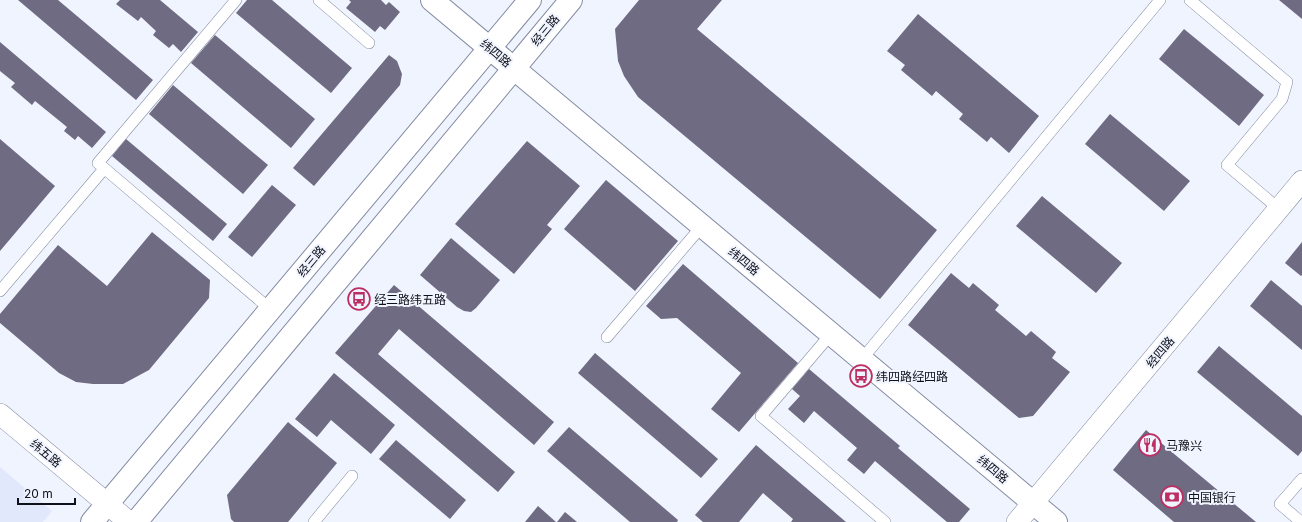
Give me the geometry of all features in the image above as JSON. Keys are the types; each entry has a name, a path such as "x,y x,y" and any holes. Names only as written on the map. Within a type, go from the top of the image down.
{"main road":[{"name":"纬四路","path":"432,0 1056,522"},
{"name":"经三路","path":"92,522 530,0"},
{"name":"经三路","path":"136,522 571,0"}],"street":[{"name":"经四路","path":"1017,522 1302,182"},
{"name":"纬五路","path":"0,414 129,522"}],"lane":[{"path":"236,0 98,163 270,309"},
{"path":"319,0 369,43"},
{"path":"862,360 1160,0"},
{"path":"1190,0 1287,82 1282,99 1227,165 1279,209"},
{"path":"0,291 104,169"},
{"path":"606,337 702,226"},
{"path":"831,334 761,416 886,522"},
{"path":"314,522 352,476"},
{"path":"1302,479 1280,504 1302,522"}],"shaded area":[{"path":"0,467 52,511 43,522 0,522"}],"building":[{"path":"18,0 58,0 153,80 136,100"},
{"path":"120,0 160,0 198,32 181,52 173,44 169,48 153,35 156,31 141,17 138,21 116,4"},
{"path":"247,0 272,0 352,68 331,93 236,13"},
{"path":"349,0 381,0 386,5 389,2 400,12 385,30 380,26 375,32 346,8 351,2"},
{"path":"639,0 722,0 697,29 937,230 880,299 638,97 624,76 618,61 615,29"},
{"path":"1279,0 1302,0 1302,19"},
{"path":"918,14 1039,116 1009,153 991,137 987,142 959,119 963,114 936,91 932,96 901,70 905,65 887,51"},
{"path":"1184,29 1264,95 1239,126 1159,59"},
{"path":"215,35 315,119 291,148 191,63"},
{"path":"0,42 106,132 92,148 78,136 75,140 64,131 67,127 35,101 32,105 11,87 15,83 0,71"},
{"path":"389,55 397,61 402,74 400,85 314,186 293,168"},
{"path":"173,85 268,165 243,194 149,114"},
{"path":"1110,114 1190,181 1164,211 1085,144"},
{"path":"0,139 55,186 0,251"},
{"path":"126,139 227,224 213,241 112,156"},
{"path":"527,141 580,186 547,225 552,229 514,274 455,224"},
{"path":"606,180 678,241 635,291 564,229"},
{"path":"272,185 296,205 252,257 228,237"},
{"path":"1042,196 1122,263 1096,293 1016,226"},
{"path":"152,232 210,280 209,298 149,370 123,384 93,384 76,382 59,373 0,323 0,314 58,245 107,286"},
{"path":"451,238 500,280 471,312 464,311 457,307 420,275"},
{"path":"1302,242 1302,275 1301,276 1285,263"},
{"path":"683,264 798,363 739,432 711,409 741,373 677,318 661,319 646,306"},
{"path":"951,273 969,288 973,283 999,305 995,310 1026,336 1031,331 1056,352 1052,358 1070,372 1033,416 1019,418 908,325"},
{"path":"1271,280 1302,306 1302,350 1250,306"},
{"path":"394,285 554,422 534,445 399,329 378,354 515,472 498,492 335,353"},
{"path":"1219,346 1302,416 1302,451 1298,456 1197,372"},
{"path":"595,353 718,459 701,478 578,373"},
{"path":"809,369 900,446 898,448 970,509 959,522 947,522 875,461 864,474 847,460 857,448 814,411 804,423 788,409 800,396 792,389"},
{"path":"334,373 395,425 371,454 331,420 317,437 295,419"},
{"path":"288,422 337,463 288,522 234,522 231,519 227,495"},
{"path":"569,427 678,520 677,522 630,522 547,451"},
{"path":"1146,430 1256,522 1174,522 1113,470"},
{"path":"396,440 466,500 450,519 379,459"},
{"path":"756,445 846,522 791,522 793,519 763,493 739,522 703,522 695,515"},
{"path":"538,506 556,522 525,522"},
{"path":"565,512 577,522 557,522"}],"place":[{"name":"经三路纬五路","path":"359,299"},
{"name":"纬四路经四路","path":"861,376"},
{"name":"马豫兴","path":"1150,445"},
{"name":"中国银行","path":"1172,497"}]}
